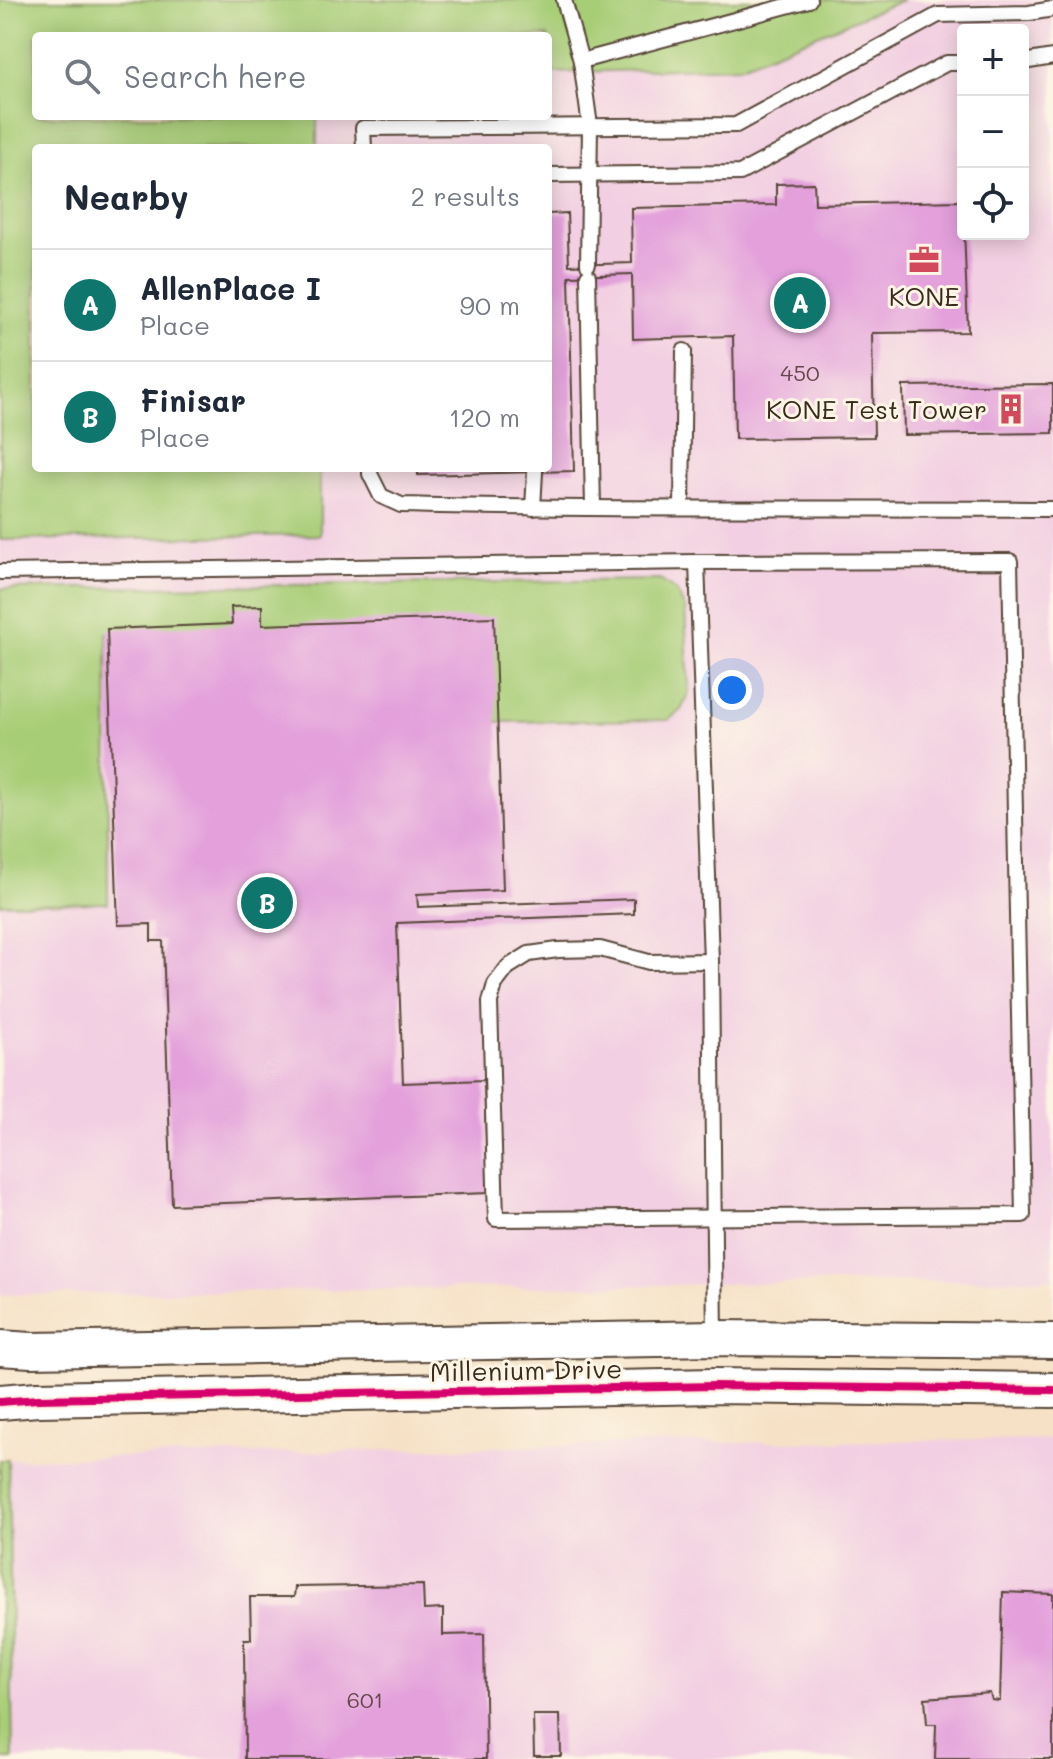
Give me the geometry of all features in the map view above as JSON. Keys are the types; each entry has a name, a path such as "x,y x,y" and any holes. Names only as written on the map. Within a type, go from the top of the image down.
{"street":[{"name":"Millenium Drive","path":"0,1348 715,1338 1053,1341"},
{"path":"715,1338 715,1386"},
{"name":"Millenium Drive","path":"0,1402 53,1398 715,1386 1053,1390"}],"lane":[{"path":"564,0 581,61 590,126 588,270 593,507"},
{"path":"581,61 809,0"},
{"path":"364,144 363,128 736,125 938,15 1029,13 1053,9"},
{"path":"1029,61 1053,57"},
{"path":"552,175 740,173 947,63 957,63"},
{"path":"682,507 684,351"},
{"path":"370,472 381,496 401,505 1053,509"},
{"path":"533,508 535,472"},
{"path":"0,572 697,562 1010,561 1023,1215 496,1219 490,1002 495,984 508,967 529,954 558,950 600,949 649,962 711,961"},
{"path":"697,562 711,961 715,1338"}],"shaded area":[{"path":"903,0 1053,0 1053,1279 0,1295 0,540 320,535 320,472 552,472 552,144 317,144 317,120 552,120 552,73 739,67"},
{"path":"1053,1439 1053,1759 0,1759 0,1460 618,1444"}],"green space":[{"path":"0,0 903,0 739,67 552,73 552,32 32,32 32,120 317,120 317,144 32,144 32,472 320,472 320,535 0,540"},
{"path":"660,580 676,591 685,608 689,692 681,710 668,720 489,722 107,632 108,903 0,904 0,589"},
{"path":"0,1460 8,1460 13,1759 0,1759"}],"building":[{"path":"814,183 815,204 957,201 957,240 964,240 968,332 872,333 874,437 735,439 733,336 633,339 632,274 569,276 574,471 552,472 552,214 567,213 569,265 632,263 631,208 776,205 776,184"},
{"path":"1053,384 1053,433 904,435 903,386"},
{"path":"418,472 535,472 418,475"},
{"path":"262,606 262,625 494,617 503,890 417,894 418,907 634,899 634,914 397,923 403,1083 484,1080 488,1193 172,1205 163,941 151,941 151,924 118,925 107,629 232,624 231,607"},
{"path":"423,1585 424,1610 443,1609 443,1635 484,1634 486,1759 245,1759 244,1639 251,1639 250,1597 294,1597 295,1587"},
{"path":"1003,1592 1053,1594 1053,1759 935,1759 936,1724 927,1724 925,1698 990,1693 992,1700 1000,1701"},
{"path":"533,1715 560,1715 561,1756 534,1756"}],"cycle path":[{"path":"0,1402 715,1386 1053,1390"}],"place":[{"name":"KONE","path":"924,260"},
{"name":"AllenPlace I","path":"800,303"},
{"name":"KONE Test Tower","path":"1011,409"},
{"name":"Finisar","path":"267,903"}]}
